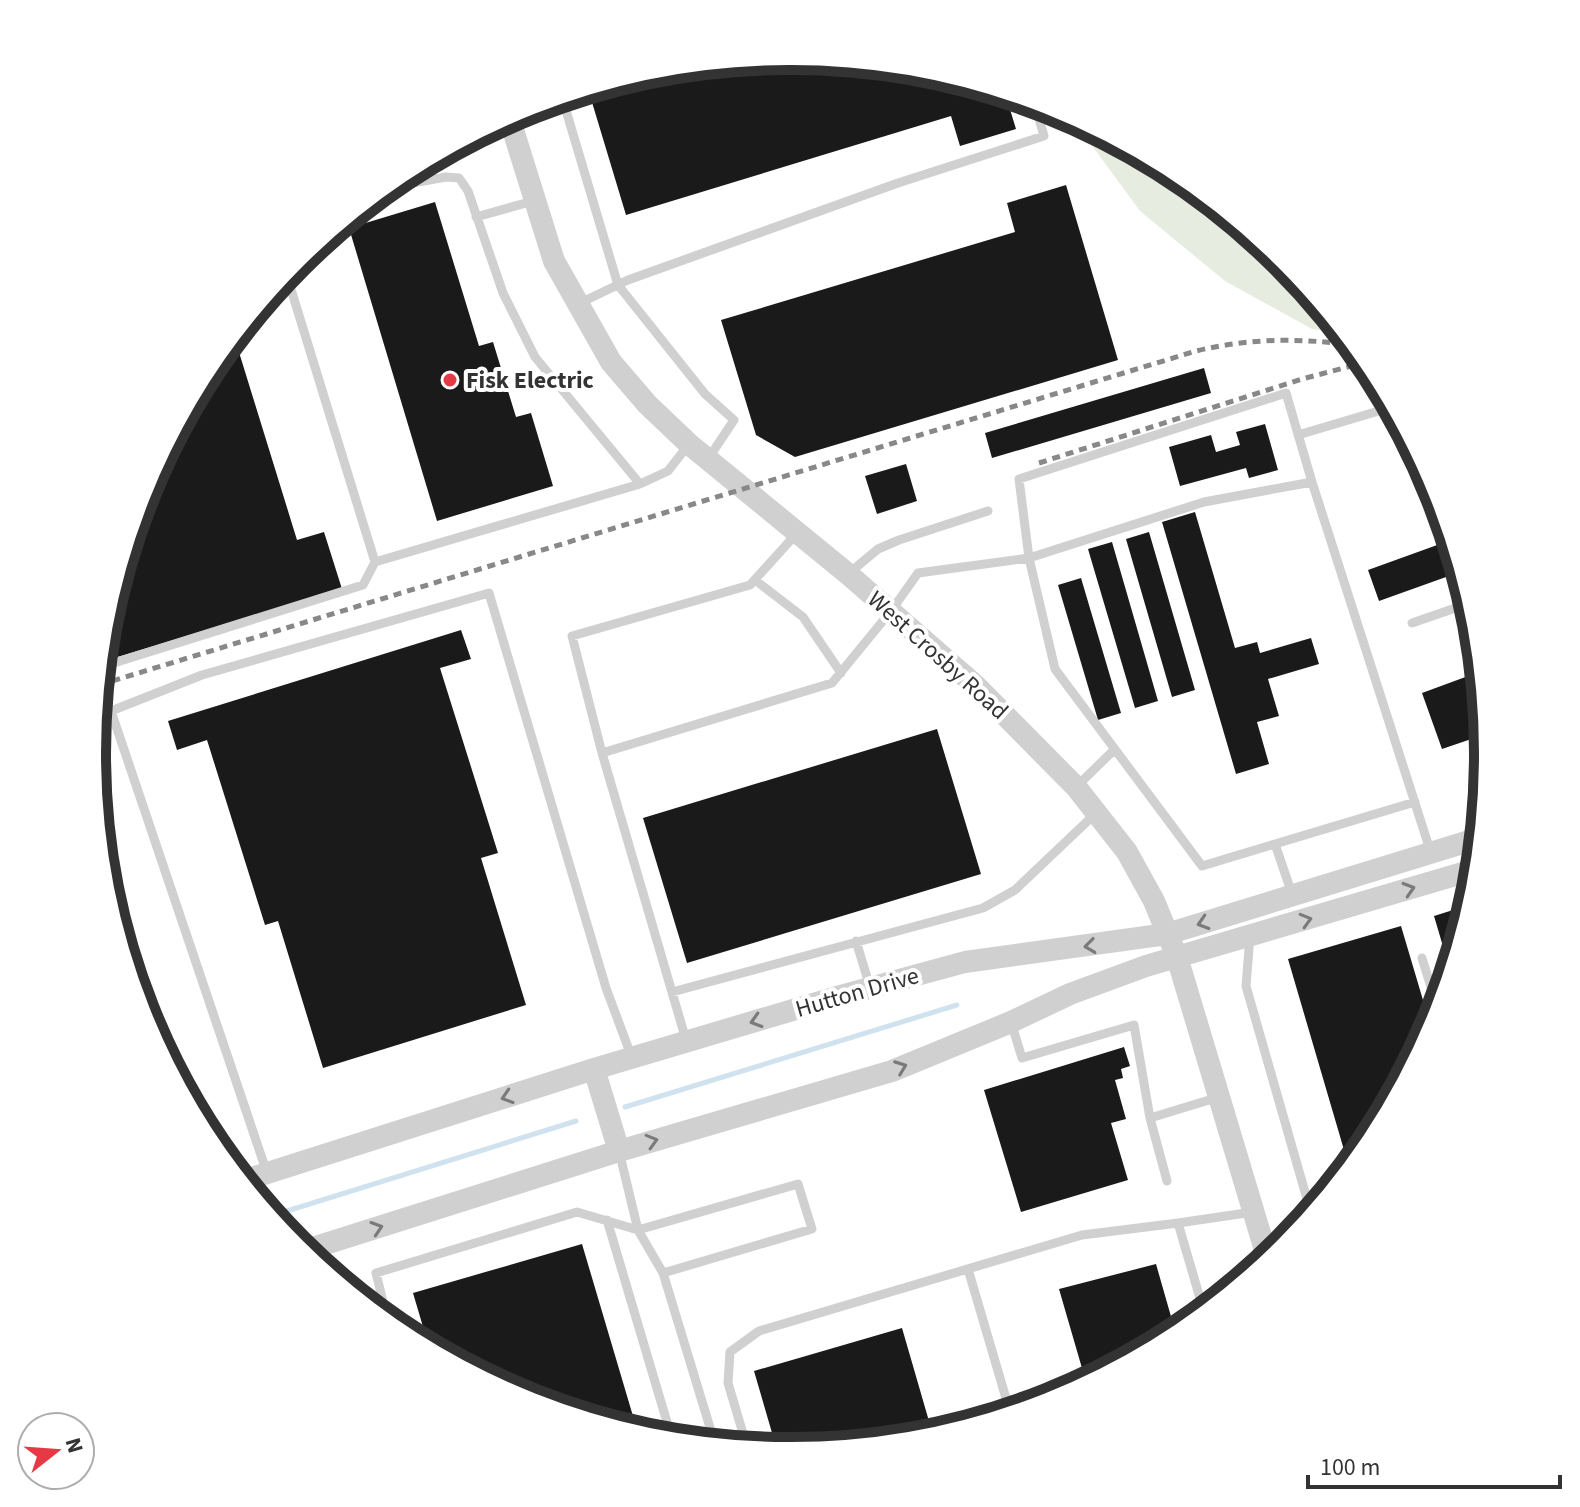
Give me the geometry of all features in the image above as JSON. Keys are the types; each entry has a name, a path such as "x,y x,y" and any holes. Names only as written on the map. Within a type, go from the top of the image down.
{"street":[{"name":"West Crosby Road","path":"512,129 554,261 611,362 647,404 689,444 848,574 975,685 1076,787 1127,852 1154,901 1177,957 1264,1246"},
{"name":"Hutton Drive","path":"254,1177 594,1069 870,988 965,962 1167,934 1468,841"},
{"path":"1431,853 1440,880"},
{"path":"317,1247 619,1151 892,1071 1070,994 1177,957 1463,873"},
{"path":"594,1069 619,1151"}],"lane":[{"path":"565,108 618,285 705,394 734,420 708,459"},
{"path":"577,305 618,285 898,183 1044,136 1038,117"},
{"path":"414,183 459,178 468,191 503,293 535,357 640,484"},
{"path":"476,217 533,201"},
{"path":"112,664 363,585 375,562 290,288"},
{"path":"1415,802 1202,866 1055,669 1029,558 1019,479 1286,393 1312,482 1415,802 1431,853"},
{"path":"1298,435 1381,410"},
{"path":"375,562 640,484 668,471 689,444"},
{"path":"602,753 832,683 918,573 1029,558 1204,502 1312,482"},
{"path":"848,574 878,549 988,511"},
{"path":"687,1042 602,753 572,636 750,585 798,532"},
{"path":"755,580 803,617 841,673"},
{"path":"108,712 202,675 489,593 606,988 632,1058"},
{"path":"1412,623 1457,607"},
{"path":"111,711 267,1173"},
{"path":"1076,787 1114,750"},
{"path":"672,992 983,908 1015,890 1096,813"},
{"path":"1275,844 1292,896"},
{"path":"1250,936 1246,986 1307,1200"},
{"path":"856,941 870,988"},
{"path":"1422,958 1431,988"},
{"path":"1011,1022 1022,1058 1134,1025 1150,1118 1167,1181"},
{"path":"1150,1118 1219,1097"},
{"path":"619,1151 638,1230 663,1273 711,1432"},
{"path":"383,1303 376,1273 577,1212 638,1230 798,1184 812,1229 663,1273"},
{"path":"744,1436 728,1383 730,1352 759,1331 1082,1235 1254,1212"},
{"path":"607,1220 668,1426"},
{"path":"1178,1223 1200,1300"},
{"path":"968,1269 1007,1402"}],"shaded area":[{"path":"1086,137 1170,185 1206,211 1273,270 1327,331 1312,329 1225,281 1140,211"}],"building":[{"path":"745,71 835,71 879,76 967,93 1009,106 1016,129 960,146 951,116 626,215 591,100 657,83"},
{"path":"1066,185 1118,360 795,457 756,435 721,320 1015,232 1007,203"},
{"name":"Fisk Electric","path":"435,202 479,346 493,342 516,417 531,413 553,486 437,521 350,231 356,226"},
{"path":"238,351 297,540 324,532 342,589 113,658 130,577 159,492 198,412"},
{"path":"1204,368 1211,393 992,458 985,433"},
{"path":"1265,424 1278,470 1249,478 1246,468 1180,486 1169,447 1211,435 1216,452 1240,445 1236,432"},
{"path":"906,464 917,501 877,514 865,476"},
{"path":"1195,512 1235,648 1257,642 1260,653 1311,638 1319,664 1268,679 1279,716 1257,722 1269,764 1236,774 1162,522"},
{"path":"1149,532 1195,690 1172,697 1126,539"},
{"path":"1112,542 1158,701 1135,708 1088,549"},
{"path":"1440,544 1450,576 1379,601 1368,570"},
{"path":"1081,578 1121,713 1098,720 1058,585"},
{"path":"461,630 471,659 440,668 498,853 481,858 526,1005 323,1068 278,921 265,925 207,740 177,750 168,721"},
{"path":"1469,676 1473,738 1442,749 1422,693"},
{"path":"937,729 981,874 687,963 643,818"},
{"path":"1455,909 1444,950 1434,916"},
{"path":"1401,926 1425,1006 1382,1095 1345,1152 1288,959"},
{"path":"1124,1047 1130,1066 1121,1069 1123,1078 1115,1080 1126,1119 1111,1123 1128,1180 1021,1212 984,1090"},
{"path":"582,1244 634,1419 570,1401 528,1385 448,1345 424,1331 413,1293"},
{"path":"1156,1264 1172,1320 1083,1371 1059,1289"},
{"path":"902,1328 929,1423 835,1436 773,1437 754,1371"}],"waterway":[{"path":"625,1107 957,1005"},
{"path":"284,1212 576,1121"}],"railway":[{"path":"110,682 1196,351 1274,340 1336,343"},
{"path":"1039,463 1352,366"}],"place":[{"name":"Fisk Electric","path":"450,380"}]}
